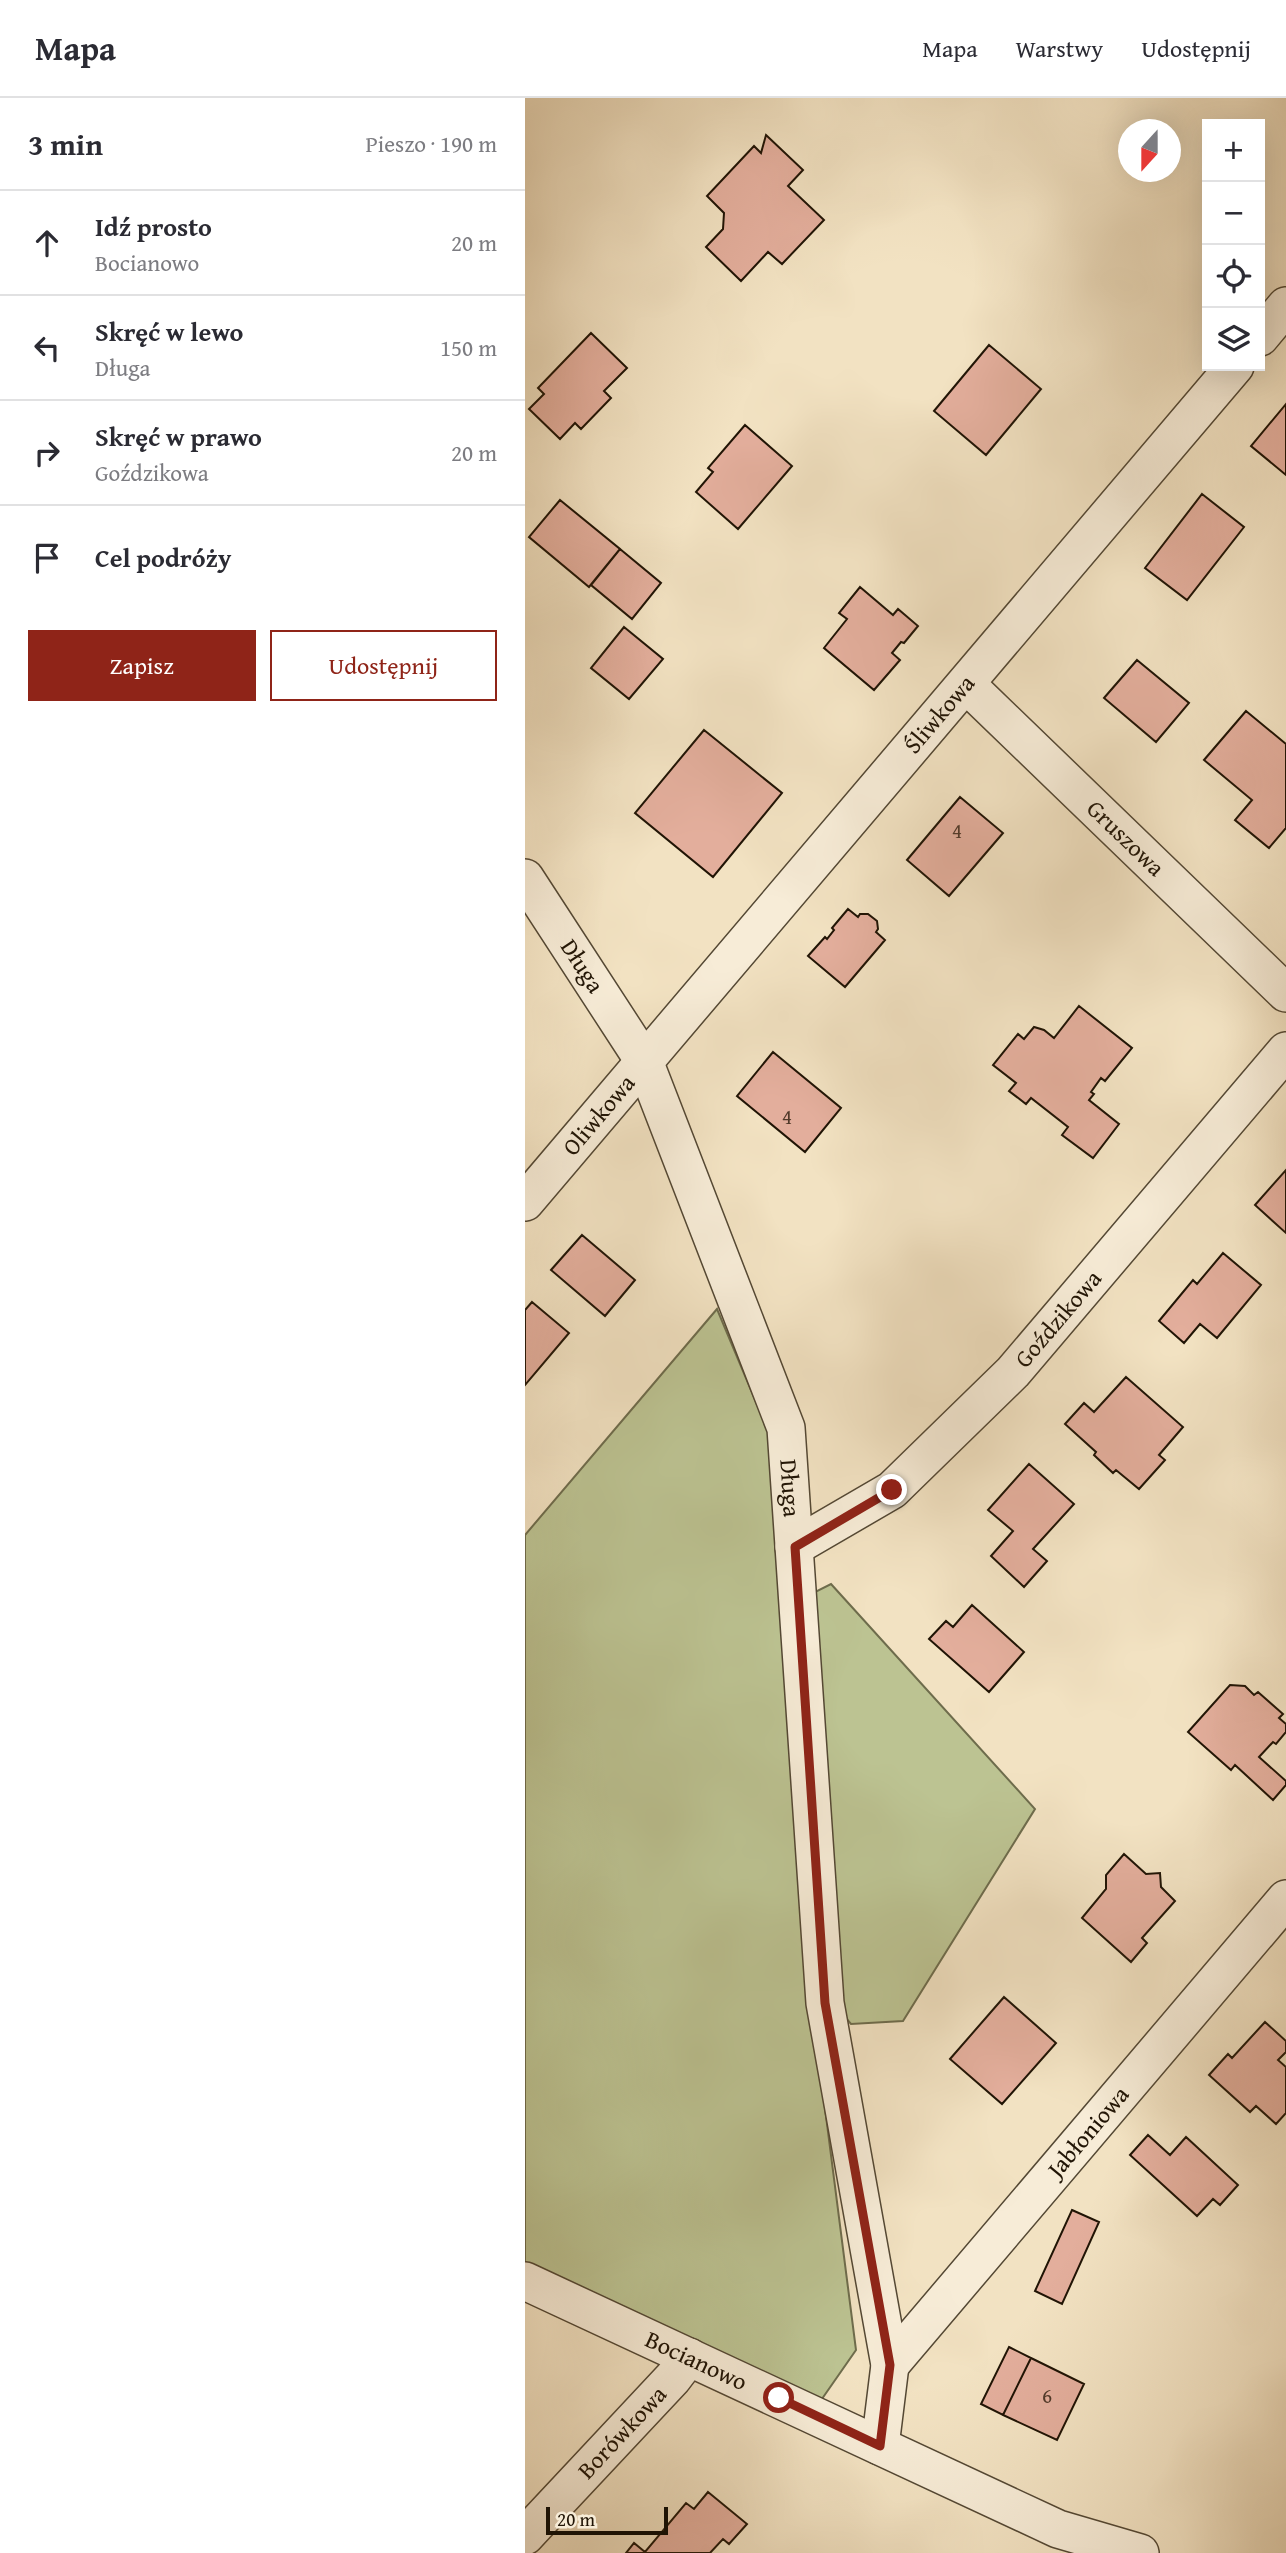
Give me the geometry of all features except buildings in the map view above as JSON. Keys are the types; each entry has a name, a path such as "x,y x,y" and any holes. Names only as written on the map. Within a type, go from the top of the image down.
{"street":[{"path":"1265,331 1286,306"},
{"name":"Śliwkowa","path":"644,1061 1231,371"},
{"name":"Gruszowa","path":"966,684 1286,993"},
{"name":"Długa","path":"525,878 644,1061 786,1428 825,2003 890,2365 880,2446"},
{"name":"Goździkowa","path":"795,1547 892,1490 1013,1372 1286,1051"},
{"name":"Oliwkowa","path":"525,1202 644,1061"},
{"name":"Jabłoniowa","path":"890,2365 1286,1899"},
{"name":"Bocianowo","path":"525,2281 1058,2529 1140,2553"},
{"name":"Borówkowa","path":"525,2536 664,2388 689,2357"}],"green space":[{"path":"717,1309 774,1445 812,2007 856,2350 817,2406 525,2265 525,1535"},
{"path":"831,1584 1035,1809 903,2021 851,2024 839,2010 811,1594"}],"route":[{"path":"779,2398 880,2446 890,2365 825,2003 795,1547 892,1490"}]}
